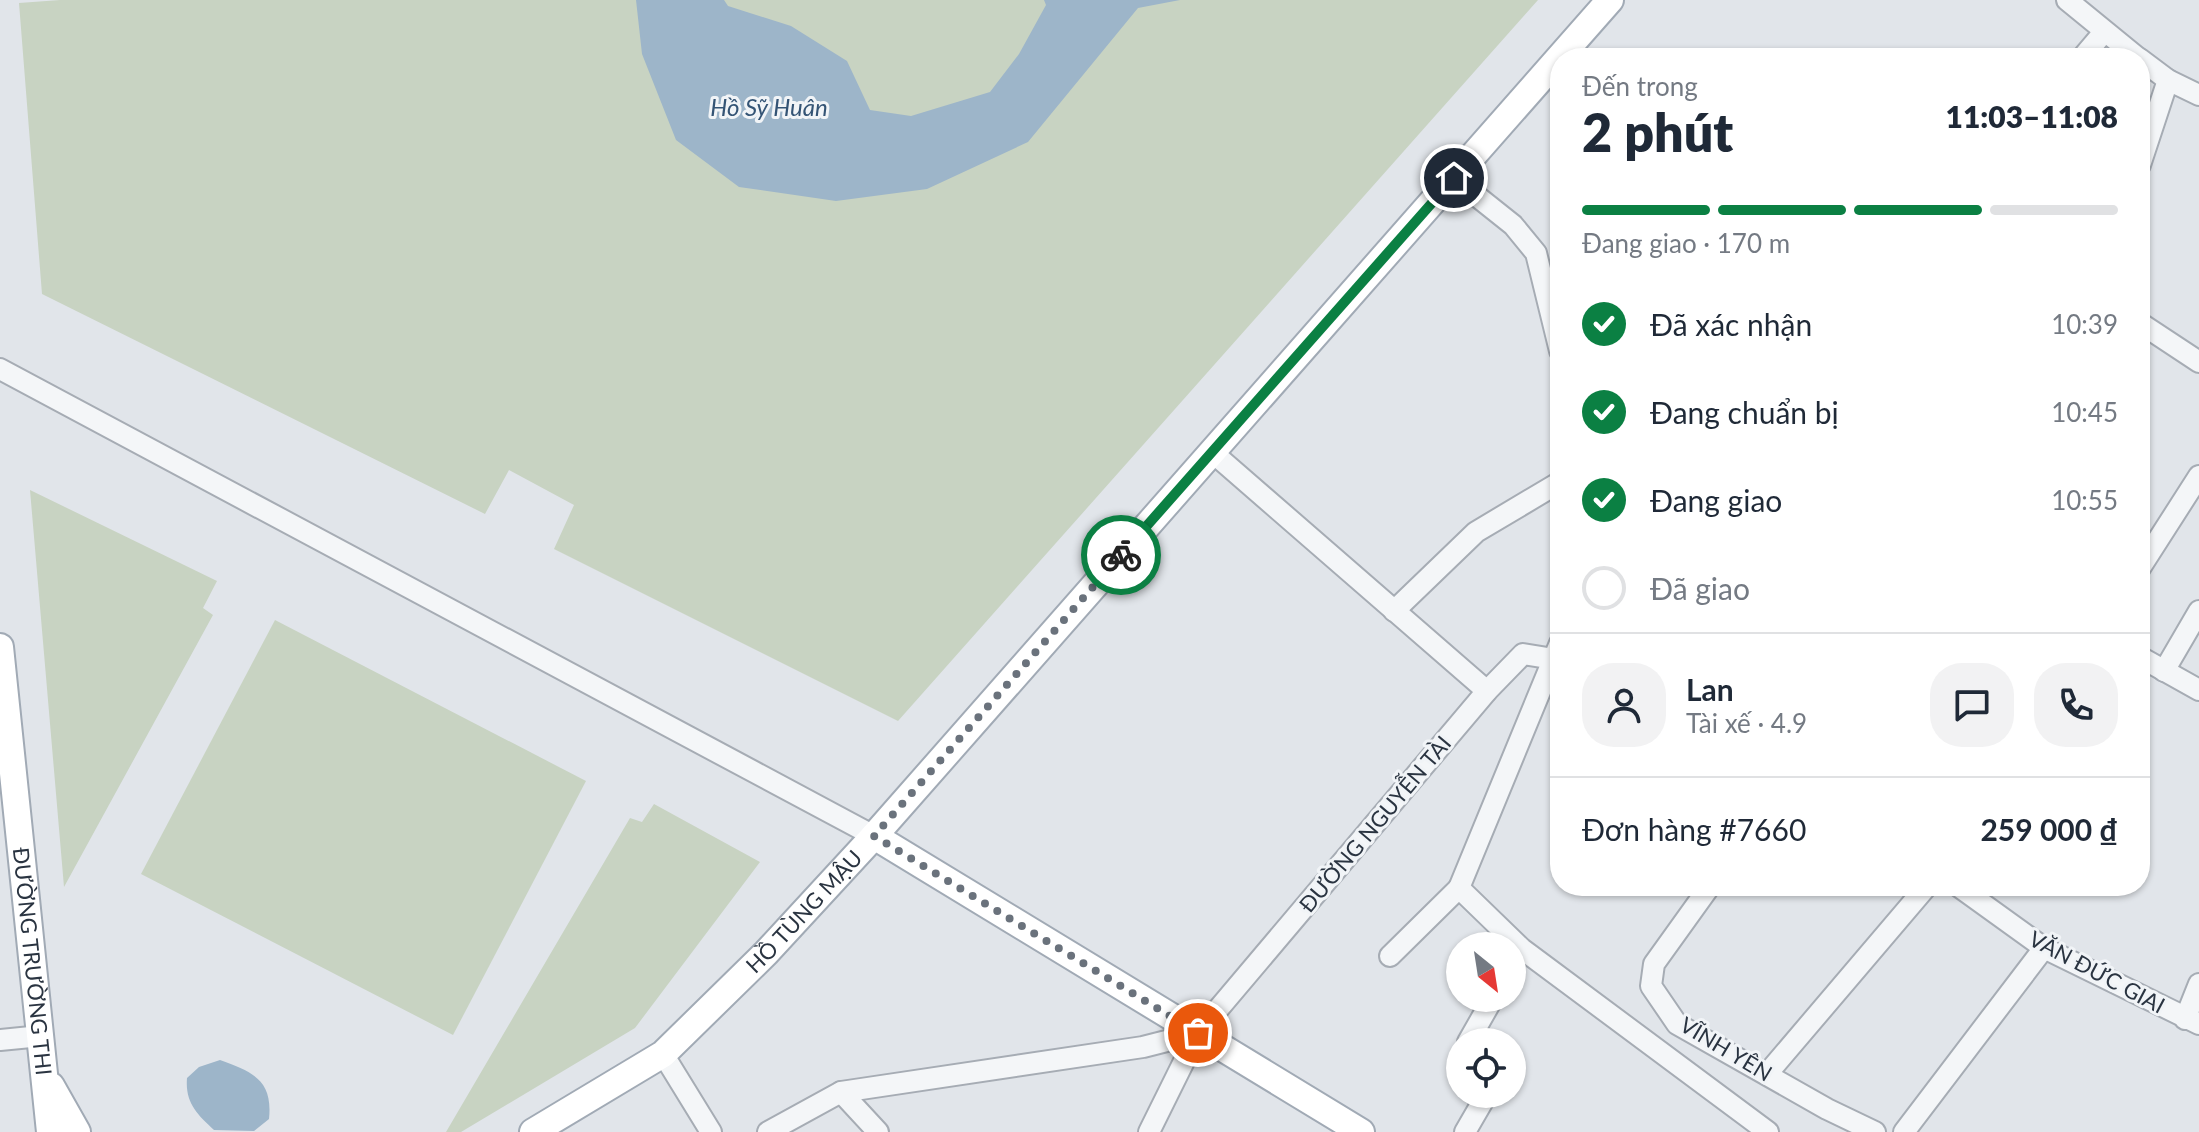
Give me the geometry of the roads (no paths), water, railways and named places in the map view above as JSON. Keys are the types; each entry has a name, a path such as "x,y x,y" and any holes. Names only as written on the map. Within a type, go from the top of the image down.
{"main road":[{"name":"HỒ TÙNG MẬU","path":"1568,48 1610,0"},
{"name":"HỒ TÙNG MẬU","path":"533,1132 663,1054 766,953 874,836 1550,68"},
{"name":"ĐƯỜNG TRƯỜNG THI","path":"0,647 50,1132"},
{"path":"874,836 1361,1132"},
{"path":"41,1036 51,1088 77,1132"}],"street":[{"path":"2078,4 2104,32 2125,48"},
{"path":"2090,48 2104,32"},
{"path":"2150,67 2199,95"},
{"path":"2150,135 2168,80"},
{"path":"1454,178 1513,225 1536,253 1550,310"},
{"path":"2150,330 2199,362"},
{"path":"0,369 874,836"},
{"path":"1212,452 1487,691"},
{"path":"2150,552 2199,476"},
{"path":"1394,611 1467,539 1550,488"},
{"path":"2164,671 2199,611"},
{"name":"ĐƯỜNG NGUYỄN TÀI","path":"1149,1132 1198,1033 1487,691 1523,654 1550,654"},
{"path":"2150,663 2199,690"},
{"path":"1390,956 1459,888 1550,673"},
{"path":"1459,888 1496,932"},
{"name":"VĨNH YÊN","path":"1703,896 1654,964 1651,986 1677,1024 1875,1132"},
{"path":"1767,1074 1918,896"},
{"name":"VĂN ĐỨC GIAI","path":"1977,896 2044,948 2192,1022"},
{"path":"1904,1132 2044,948"},
{"path":"1526,963 1768,1132"},
{"path":"2192,1022 2199,984"},
{"path":"768,1132 841,1092 1143,1047 1198,1033"},
{"path":"0,1040 41,1036"},
{"path":"663,1054 711,1132"},
{"path":"841,1092 878,1132"},
{"path":"1465,1132 1479,1108"}],"water":[{"name":"Hồ Sỹ Huân","path":"636,0 724,0 728,6 791,26 847,61 870,110 911,116 990,92 1019,54 1046,5 1044,0 1180,0 1138,8 1028,142 927,189 836,201 739,187 676,140 642,54"},
{"path":"220,1060 251,1074 264,1086 268,1095 269,1119 254,1131 214,1130 190,1101 187,1078 199,1067"}]}
